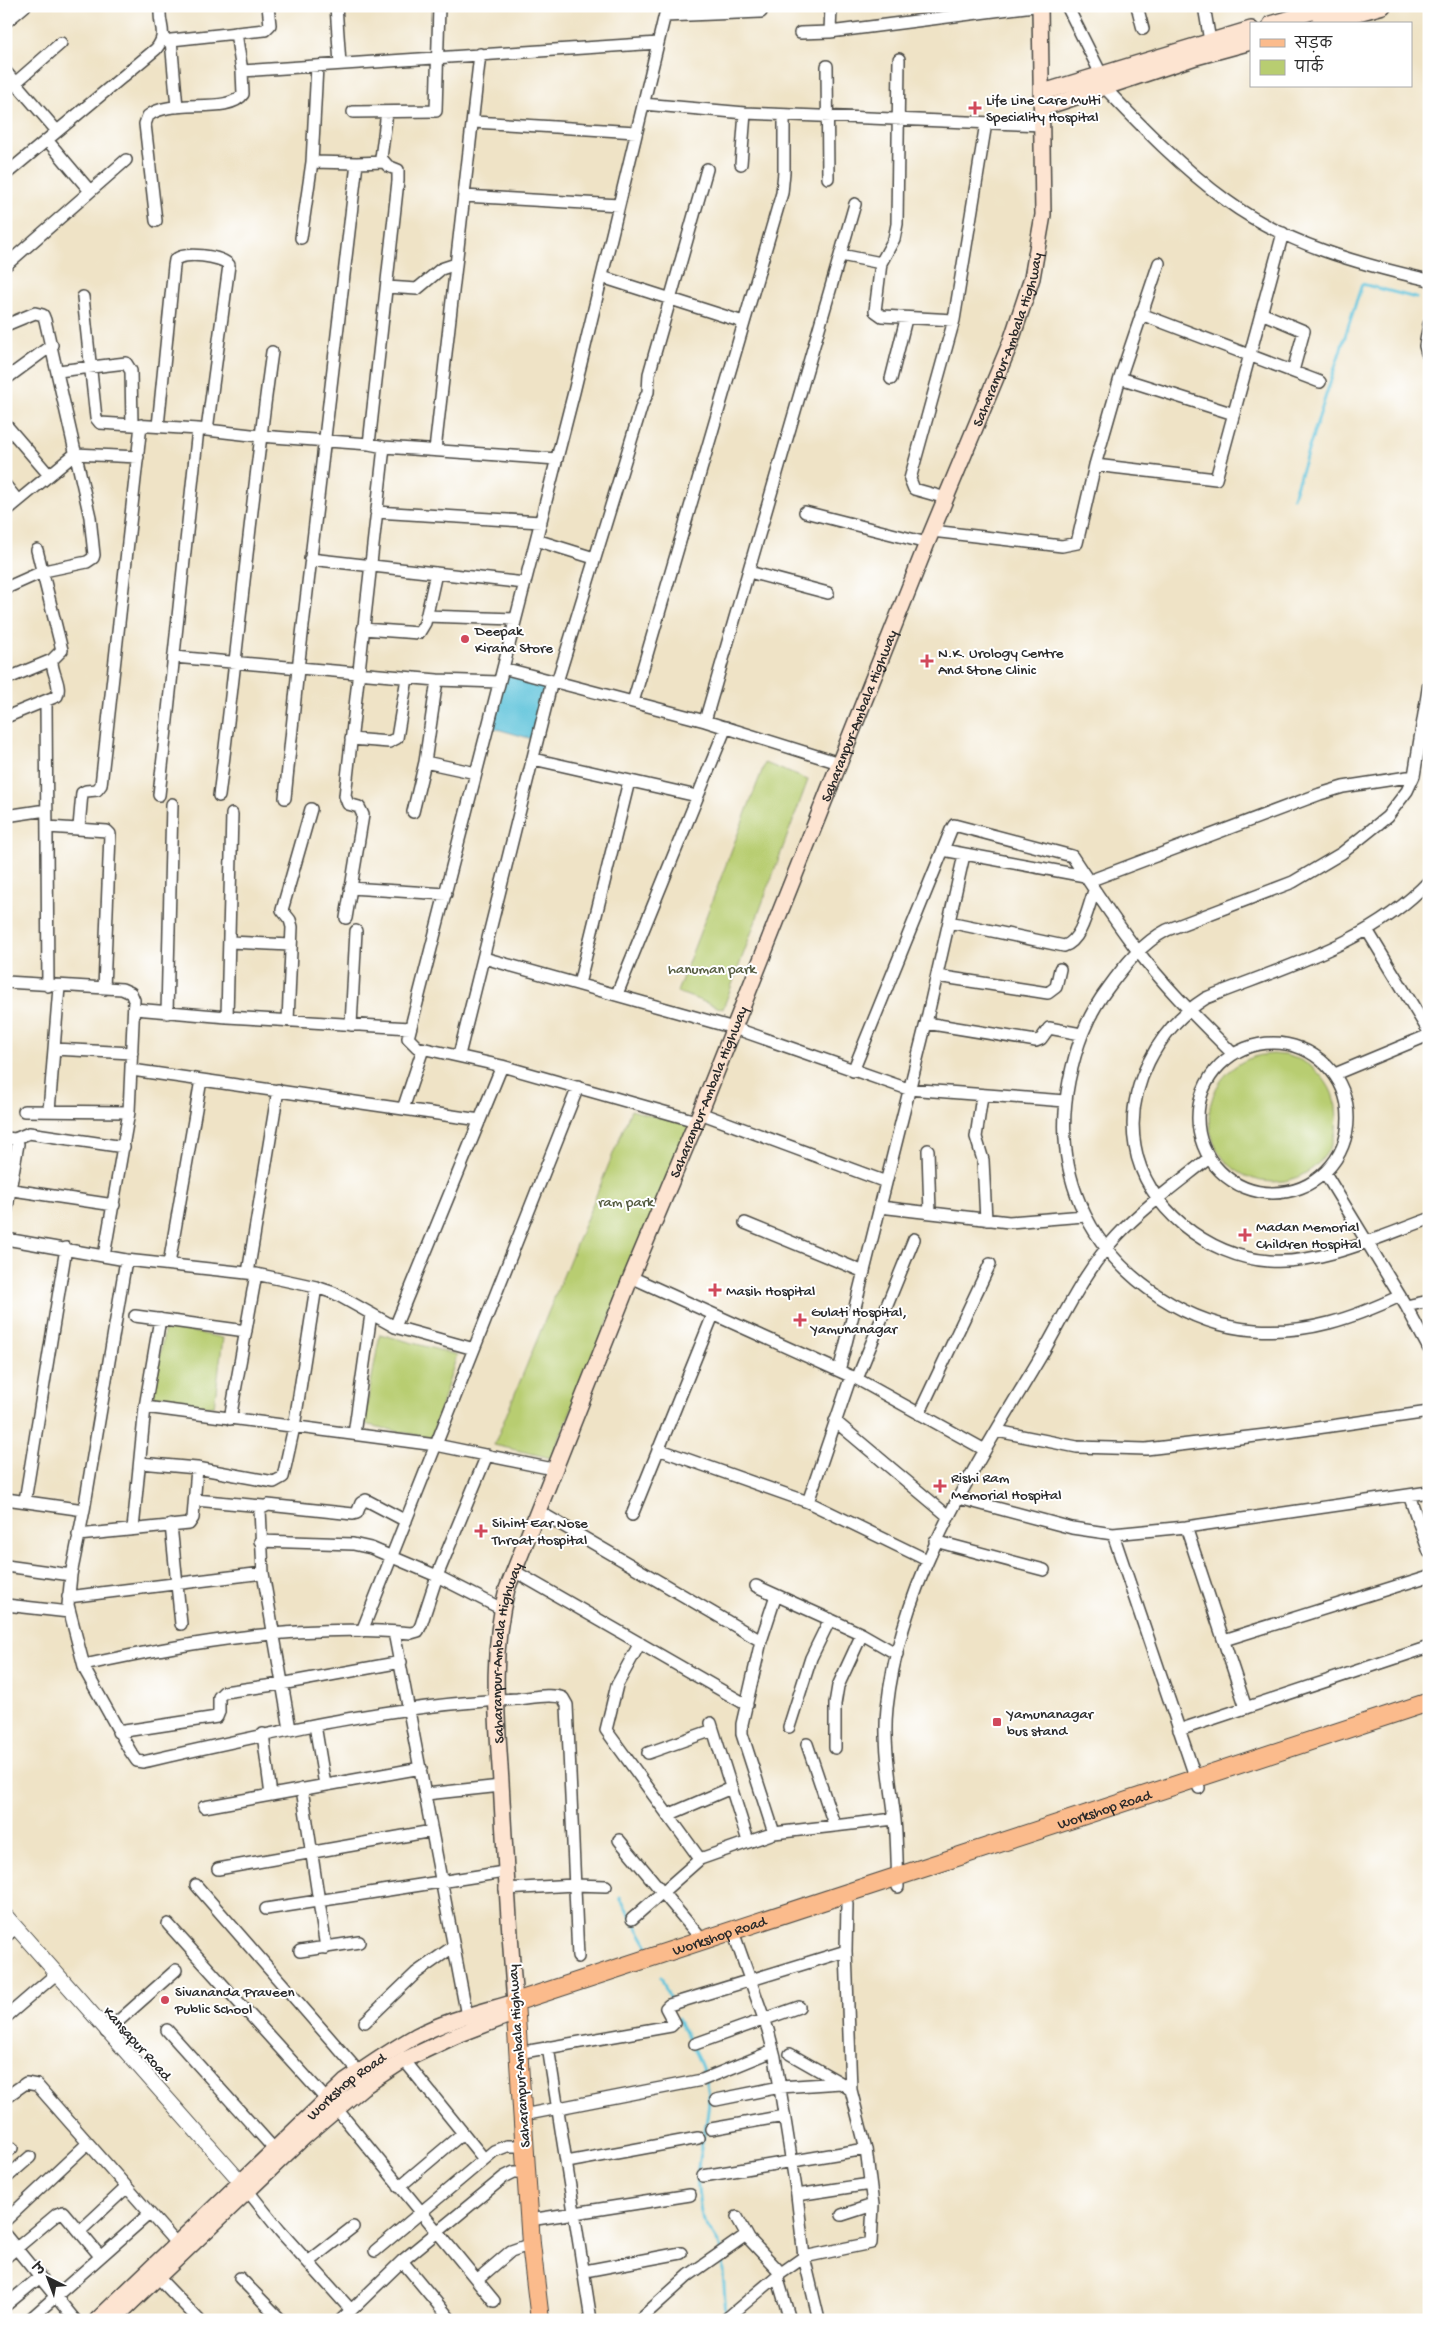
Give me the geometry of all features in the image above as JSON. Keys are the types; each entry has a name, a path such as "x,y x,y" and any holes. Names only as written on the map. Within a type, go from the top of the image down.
{"main road":[{"name":"Saharanpur-Ambala Highway","path":"540,2320 531,2244 504,1872 496,1700 497,1640 502,1609 553,1469 734,1028 929,537 1010,344 1032,278 1043,214 1043,100 1040,6"},
{"path":"1278,22 1332,6"},
{"path":"1326,22 1383,6"},
{"path":"1103,82 1210,41 1250,29"},
{"path":"1043,100 1250,42"},
{"name":"Workshop Road","path":"113,2320 154,2273 176,2243 244,2186 274,2149 331,2104 404,2060 455,2036 515,2008 702,1941 898,1882 1197,1783 1429,1702"},
{"name":"Workshop Road","path":"1197,1783 1429,1714"},
{"name":"Workshop Road","path":"97,2320 154,2273 331,2104 359,2072 417,2036 467,2016 515,2008 736,1940 847,1904 898,1882"}],"street":[{"path":"6,22 24,6"},
{"path":"161,6 178,107"},
{"path":"6,174 166,41 269,28 268,6"},
{"path":"336,6 340,64"},
{"path":"353,112 436,111 439,6"},
{"path":"830,32 831,6"},
{"path":"800,33 830,32 1034,6"},
{"path":"1067,6 1103,82 1184,167 1228,202 1283,233 1313,247 1378,268 1429,280"},
{"path":"1137,6 1143,29"},
{"path":"1204,6 1210,41"},
{"path":"761,12 666,11 557,460 410,1028 410,1042 423,1048 459,1055 698,1117 886,1182"},
{"path":"156,221 145,124 148,116 153,111 178,107 234,103 240,100 243,94 242,71 236,33"},
{"path":"242,71 658,42"},
{"path":"6,91 61,43"},
{"path":"435,450 474,122 480,54"},
{"path":"899,59 900,119 897,224 894,239 881,263 875,311 882,316 954,320"},
{"path":"301,238 312,162 317,66"},
{"path":"827,66 828,178"},
{"path":"6,72 56,131"},
{"path":"643,104 745,114 1043,125"},
{"path":"384,162 381,152 387,112"},
{"path":"740,164 745,114"},
{"path":"633,702 782,193 784,115"},
{"path":"474,122 636,132"},
{"path":"946,498 914,489 910,479 954,320 986,123"},
{"path":"46,140 90,191"},
{"path":"6,265 126,160"},
{"path":"312,162 384,162 398,170 369,444"},
{"path":"285,798 310,559 357,163"},
{"path":"459,1055 554,682 642,405 647,396 649,374 707,168"},
{"path":"464,196 619,205"},
{"path":"705,721 855,204"},
{"path":"1095,465 1216,479 1283,233"},
{"path":"158,426 175,260 184,254 221,258 229,265 202,429 159,795"},
{"path":"841,255 881,263"},
{"path":"805,512 929,537 1070,546 1077,543 1095,465 1120,378 1159,263"},
{"path":"386,287 417,289 436,272 456,264"},
{"path":"602,277 743,322"},
{"path":"83,297 97,421 104,424 202,429 260,436 369,444 384,447 557,460"},
{"path":"6,325 39,313 45,320 58,371 74,454 92,526 93,558 87,562 44,571 6,588"},
{"path":"1261,313 1304,331 1293,371"},
{"path":"1141,314 1320,382"},
{"path":"891,379 906,318"},
{"path":"1429,324 1425,346 1429,360"},
{"path":"7,378 52,345"},
{"path":"219,796 236,663 260,436 272,352"},
{"path":"58,371 121,363 129,366 138,457 101,785 97,790 86,790 82,793 79,827"},
{"path":"1120,378 1234,414"},
{"path":"6,425 49,475"},
{"path":"346,918 363,815 360,807 346,801 351,739 384,447"},
{"path":"6,511 74,454 138,457"},
{"path":"6,486 18,501"},
{"path":"376,512 541,522"},
{"path":"536,540 594,558"},
{"path":"6,679 52,660 61,652 62,646 37,550"},
{"path":"310,559 525,583"},
{"path":"748,572 828,593"},
{"path":"363,628 419,633 423,629 436,573"},
{"path":"426,616 515,619"},
{"path":"174,657 407,678 499,682"},
{"path":"6,717 55,698 59,691 52,660"},
{"path":"503,668 705,721 839,763"},
{"path":"351,739 389,742 398,738 407,678"},
{"path":"413,812 425,762 437,680"},
{"path":"1429,683 1414,776 1407,791 1387,817 1342,853 1315,871 1293,882 1167,930 1149,941 1099,1000 1081,1034 1074,1056 1065,1101 1066,1156 1076,1195 1084,1216 1106,1250 1138,1281 1173,1306 1208,1321 1254,1330 1295,1331 1313,1328 1403,1301 1429,1301"},
{"path":"46,702 46,810 54,1050 48,1111"},
{"path":"617,994 726,727"},
{"path":"533,759 697,796"},
{"path":"425,762 476,773"},
{"path":"943,850 1089,883 1320,794 1343,787 1414,776"},
{"path":"578,984 629,781"},
{"path":"166,1013 172,804"},
{"path":"288,1020 291,921 282,910 311,809"},
{"path":"6,816 46,810"},
{"path":"227,1018 232,814"},
{"path":"853,1071 954,826 1072,856 1138,952 1188,1009 1234,1054"},
{"path":"48,827 79,827 107,831 110,834 104,989"},
{"path":"839,1371 926,1023 964,855"},
{"path":"949,922 1064,946 1069,945 1077,936 1089,883"},
{"path":"1427,887 1387,918 1348,941 1206,998 1188,1009 1164,1034 1150,1058 1140,1084 1134,1112 1135,1147 1142,1170 1159,1199 1184,1228 1220,1251 1269,1262 1309,1259 1429,1219"},
{"path":"350,888 446,894"},
{"path":"1367,930 1429,1032"},
{"path":"350,1024 356,931"},
{"path":"230,942 290,946"},
{"path":"484,958 734,1028 908,1089 1065,1101"},
{"path":"937,976 1048,993 1056,987 1060,969"},
{"path":"6,982 53,987 128,991 134,1000 129,1112 104,1256"},
{"path":"135,1008 166,1013 227,1018 410,1028"},
{"path":"926,1023 1036,1041 1041,1039 1049,1028 1081,1034"},
{"path":"1336,1074 1429,1036"},
{"path":"1277,1042 1300,1047 1320,1058 1336,1074 1345,1093 1349,1114 1348,1129 1339,1156 1325,1172 1307,1186 1293,1190 1263,1193 1242,1187 1230,1179 1209,1158 1200,1136 1198,1112 1203,1090 1216,1069 1234,1054 1254,1045 1277,1042"},
{"path":"403,1109 423,1048"},
{"path":"54,1050 132,1053"},
{"path":"395,1327 502,1066"},
{"path":"132,1070 480,1120"},
{"path":"169,1264 201,1080"},
{"path":"362,1631 578,1087"},
{"path":"230,1419 246,1331 252,1274 278,1090"},
{"path":"982,1096 976,1138 983,1160 986,1220"},
{"path":"24,1111 129,1112"},
{"path":"11,1138 29,1133 124,1147"},
{"path":"6,1214 8,1189 18,1144 11,1138"},
{"path":"928,1150 930,1213"},
{"path":"898,1882 885,1728 887,1706 905,1622 935,1541 985,1450 1092,1270 1106,1250 1118,1236 1159,1199 1209,1158"},
{"path":"1325,1172 1403,1301 1429,1349"},
{"path":"8,1189 114,1205"},
{"path":"880,1207 986,1220 1021,1222 1084,1216"},
{"path":"745,1223 864,1272"},
{"path":"6,1239 126,1260 252,1274 316,1286 334,1293 395,1327 474,1349"},
{"path":"808,1502 835,1421 914,1239"},
{"path":"24,1502 66,1248"},
{"path":"126,1260 68,1596 69,1612 84,1665 118,1732 137,1761 143,1762 263,1734 410,1710 496,1700 559,1697 566,1701 578,1957"},
{"path":"919,1414 990,1264"},
{"path":"631,1277 854,1378 985,1450"},
{"path":"140,1463 197,1468 274,1482 279,1481 283,1477 294,1427 316,1286"},
{"path":"354,1434 371,1314"},
{"path":"632,1514 713,1315"},
{"path":"134,1316 246,1331"},
{"path":"133,1529 145,1407 160,1319"},
{"path":"145,1407 436,1445 553,1469"},
{"path":"997,1430 1077,1447 1146,1449 1253,1437 1429,1412"},
{"path":"835,1421 948,1516"},
{"path":"658,1448 808,1502 927,1560"},
{"path":"84,1665 170,1646 273,1634 362,1631 411,1633 418,1631 422,1625 437,1576 487,1455"},
{"path":"78,1535 187,1525 192,1522 197,1468"},
{"path":"958,1498 1072,1528 1113,1534 1186,1527 1429,1492"},
{"path":"1409,1495 1429,1552"},
{"path":"6,1499 84,1510"},
{"path":"195,1500 263,1506 268,1504 353,1514 357,1513 360,1503 366,1500 406,1520"},
{"path":"263,1506 259,1514 263,1573 290,1730"},
{"path":"538,1511 761,1641"},
{"path":"171,1525 181,1624"},
{"path":"1186,1527 1246,1708"},
{"path":"1113,1534 1197,1783"},
{"path":"260,1541 353,1544 371,1548 437,1576 502,1609"},
{"path":"935,1541 1044,1570"},
{"path":"6,1566 71,1575"},
{"path":"514,1572 747,1704"},
{"path":"68,1596 263,1573"},
{"path":"1224,1640 1429,1576"},
{"path":"756,1586 862,1634 897,1654"},
{"path":"774,1833 742,1734 761,1641 776,1595"},
{"path":"6,1605 69,1612"},
{"path":"789,1727 811,1658 830,1619"},
{"path":"394,1632 467,2016"},
{"path":"835,1748 835,1704 838,1686 862,1634"},
{"path":"640,1643 617,1685 606,1730 700,1858"},
{"path":"1179,1730 1429,1647"},
{"path":"118,1732 214,1718 219,1715 218,1697 224,1692 281,1684 401,1662"},
{"path":"315,1725 325,1785"},
{"path":"648,1753 712,1726 748,1841"},
{"path":"263,1734 271,1795"},
{"path":"807,1744 834,1824"},
{"path":"204,1807 421,1768"},
{"path":"426,1794 501,1786"},
{"path":"668,1815 731,1788"},
{"path":"302,1789 326,1948"},
{"path":"632,1919 700,1858 774,1833 894,1818"},
{"path":"218,1869 432,1831"},
{"path":"619,1840 702,1941"},
{"path":"266,1909 504,1872"},
{"path":"196,1885 359,2072"},
{"path":"506,1889 574,1885 606,1886"},
{"path":"731,2317 779,2275 804,2257 871,2243 873,2205 866,2149 851,2090 846,1951 847,1904"},
{"name":"Kansapur Road","path":"6,1916 11,1932 56,1974 244,2186"},
{"path":"168,1924 331,2104 494,2301"},
{"path":"736,1940 764,2019 773,2051 792,2160 804,2257 819,2320"},
{"path":"300,1951 359,1942"},
{"path":"366,2022 416,1973 454,1946"},
{"path":"518,2053 671,2026 674,2023 666,2010 671,2004 846,1951"},
{"path":"106,2032 176,1970"},
{"path":"6,2017 56,1974"},
{"path":"695,2044 799,2006"},
{"path":"167,2030 274,2149"},
{"path":"548,2047 585,2272 591,2320"},
{"path":"523,2115 705,2079 773,2051"},
{"path":"790,2054 851,2090"},
{"path":"404,2060 484,2159"},
{"path":"6,2097 26,2083 37,2085 176,2243"},
{"path":"716,2100 780,2088 841,2083"},
{"path":"711,2129 784,2116"},
{"path":"400,2187 463,2133"},
{"path":"567,2162 698,2138"},
{"path":"6,2220 88,2143"},
{"path":"375,2251 500,2147 525,2146"},
{"path":"703,2176 866,2149"},
{"path":"6,2178 30,2157"},
{"path":"341,2320 402,2262 504,2177 514,2172 527,2172"},
{"path":"797,2195 870,2184"},
{"path":"244,2186 351,2310"},
{"path":"80,2231 127,2187"},
{"path":"530,2220 690,2195"},
{"path":"842,2215 873,2205"},
{"path":"6,2258 60,2213 66,2214 100,2256"},
{"path":"29,2320 149,2214"},
{"path":"737,2217 746,2235 779,2275 790,2320"},
{"path":"308,2262 354,2227"},
{"path":"639,2320 689,2276 746,2235"},
{"path":"6,2236 75,2320"},
{"path":"477,2280 511,2251 531,2244"},
{"path":"585,2272 681,2253"},
{"path":"402,2262 451,2320"},
{"path":"154,2273 199,2320"},
{"path":"6,2305 40,2277"},
{"path":"240,2278 281,2320"}],"green space":[{"name":"hanuman park","path":"765,763 808,780 723,1009 677,992"},
{"path":"1273,1054 1286,1055 1298,1059 1318,1073 1332,1093 1336,1105 1336,1131 1332,1143 1318,1163 1298,1177 1286,1181 1273,1182 1260,1181 1248,1177 1228,1163 1214,1143 1210,1131 1209,1118 1210,1105 1214,1093 1228,1073 1248,1059 1260,1055"},
{"name":"ram park","path":"631,1110 690,1126 551,1458 494,1445"},
{"path":"165,1326 223,1338 214,1407 153,1397"},
{"path":"380,1334 457,1355 431,1438 368,1425 364,1421"}],"water":[{"path":"504,674 549,686 536,740 490,727"}],"waterway":[{"path":"1293,497 1362,284 1416,298"},
{"path":"620,1898 649,1948"},
{"path":"661,1977 671,2002"},
{"path":"678,2019 698,2058 706,2079 709,2100 698,2165 698,2187 702,2217 721,2250"},
{"path":"722,2256 726,2315"}],"place":[{"name":"Life Line Care Multi Speciality Hospital","path":"975,108"},
{"name":"Deepak Kirana Store","path":"465,639"},
{"name":"N.K. Urology Centre And Stone Clinic","path":"927,661"},
{"name":"Madan Memorial Children Hospital","path":"1245,1235"},
{"name":"Masih Hospital","path":"715,1290"},
{"name":"Gulati Hospital, Yamunanagar","path":"800,1320"},
{"name":"Rishi Ram Memorial Hospital","path":"940,1486"},
{"name":"Sihint Ear Nose Throat Hospital","path":"481,1531"},
{"name":"Yamunanagar bus stand","path":"997,1722"},
{"name":"Sivananda Praveen Public School","path":"165,2000"}]}
